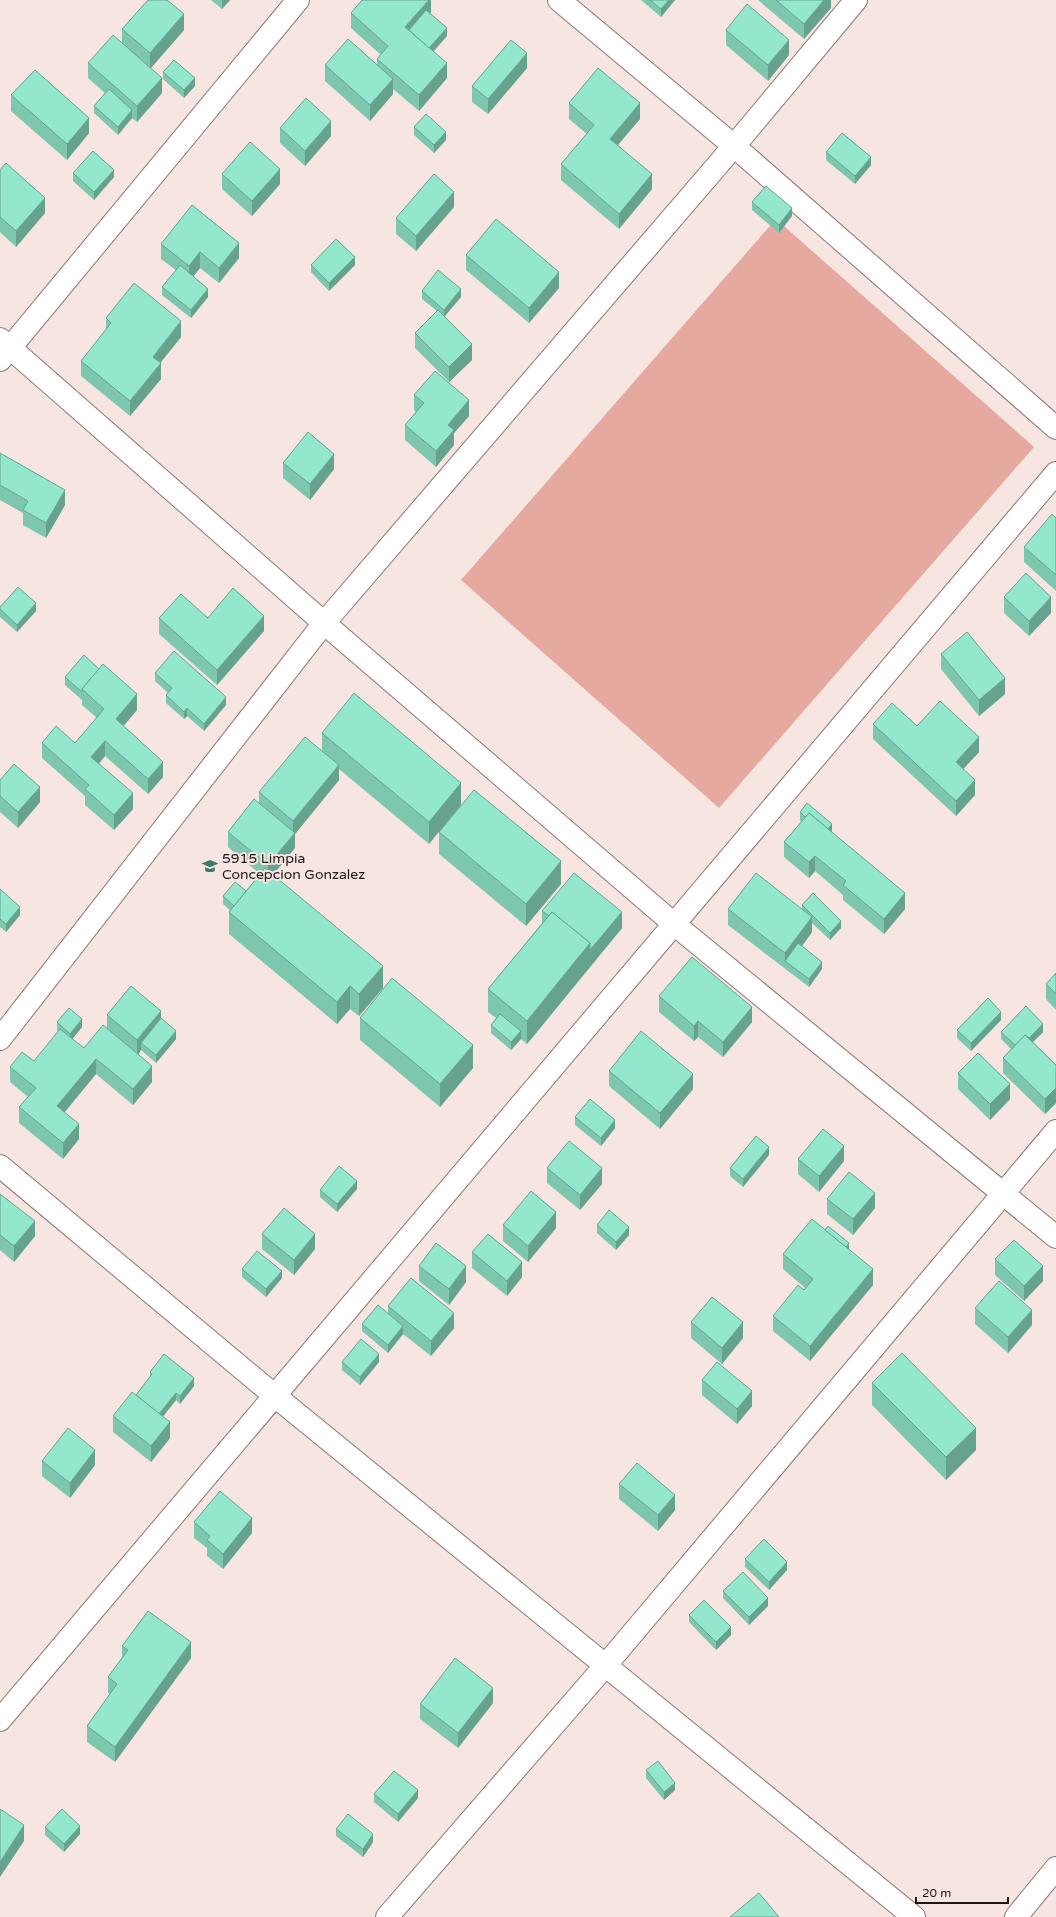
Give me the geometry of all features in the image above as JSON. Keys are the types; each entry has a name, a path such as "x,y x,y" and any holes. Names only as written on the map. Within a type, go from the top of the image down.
{"street":[{"path":"298,0 3,349 674,924 1056,1237"},
{"path":"559,0 734,146 1056,428"},
{"path":"0,1039 324,623 734,146 856,0"},
{"path":"0,1720 1056,473"},
{"path":"387,1917 605,1666 1056,1131"},
{"path":"0,1166 274,1396 914,1917"},
{"path":"1016,1917 1056,1868"}],"shaded area":[{"path":"776,219 1034,447 719,808 461,580"}],"building":[{"path":"148,0 167,0 184,14 150,53 122,29"},
{"path":"362,0 429,0 405,27 447,63 419,95 377,59 388,46 351,13"},
{"path":"650,0 669,0 661,9"},
{"path":"776,0 824,0 804,24"},
{"path":"747,4 789,40 768,65 726,30"},
{"path":"426,10 447,28 429,48 409,30"},
{"path":"113,35 162,78 137,106 88,63"},
{"path":"348,39 393,79 370,105 325,65"},
{"path":"511,40 527,53 488,99 472,86"},
{"path":"174,60 195,78 184,90 163,72"},
{"path":"598,68 640,103 610,139 652,174 619,214 561,164 594,125 569,103"},
{"path":"35,70 89,118 67,144 11,95"},
{"path":"109,89 132,110 118,127 94,106"},
{"path":"306,98 331,121 305,151 280,128"},
{"path":"426,114 446,132 434,145 414,127"},
{"path":"842,133 871,157 855,176 826,152"},
{"path":"250,142 280,169 252,201 222,174"},
{"path":"93,151 114,170 94,192 73,173"},
{"path":"6,163 45,198 16,231 0,217 0,170"},
{"path":"434,174 454,192 416,236 396,218"},
{"path":"766,186 792,208 779,225 752,202"},
{"path":"192,205 239,243 219,268 200,252 189,266 161,244"},
{"path":"496,219 559,272 529,308 466,255"},
{"path":"336,239 355,257 329,283 311,265"},
{"path":"180,265 208,289 191,310 162,287"},
{"path":"438,270 461,289 444,310 422,291"},
{"path":"134,283 181,321 153,357 161,363 130,401 81,361 111,323 106,318"},
{"path":"438,310 472,344 449,367 415,333"},
{"path":"435,371 469,400 448,425 454,430 436,451 405,425 424,403 414,395"},
{"path":"308,432 334,454 310,484 283,463"},
{"path":"0,453 65,490 46,523 23,510 28,501 0,485"},
{"path":"1052,514 1056,518 1056,575 1024,547"},
{"path":"1026,573 1051,597 1029,621 1004,597"},
{"path":"18,587 36,603 17,625 0,609 0,607"},
{"path":"233,588 264,616 217,670 159,618 181,594 208,618"},
{"path":"967,632 1005,678 979,700 941,654"},
{"path":"174,651 226,697 204,724 187,708 184,712 166,695 172,688 155,673"},
{"path":"84,655 99,669 82,689 82,692 65,677"},
{"path":"103,664 137,694 116,719 163,762 148,779 105,741 91,757 133,793 114,815 85,789 89,785 42,743 56,726 75,743 104,709 82,689"},
{"path":"354,693 461,783 429,822 322,733"},
{"path":"940,701 979,737 956,762 975,780 956,801 873,724 892,703 917,726"},
{"path":"305,737 339,765 293,821 259,792"},
{"path":"14,764 40,787 18,812 0,796 0,780"},
{"path":"474,790 561,861 526,904 439,832"},
{"path":"254,799 295,833 268,865 228,832"},
{"path":"807,803 832,824 828,829 809,813 805,817 800,812"},
{"path":"809,813 905,893 884,919 843,885 846,881 815,856 809,862 784,842"},
{"path":"265,868 383,966 359,994 350,986 337,1002 229,912"},
{"path":"574,873 622,912 590,950 590,943 552,912 549,916 542,911"},
{"path":"756,873 812,917 785,953 728,909"},
{"path":"235,882 246,891 234,906 223,896"},
{"path":"0,889 20,907 6,924 0,919"},
{"path":"813,893 841,921 830,933 802,905"},
{"path":"552,912 590,943 527,1021 488,989"},
{"path":"798,943 822,962 809,979 785,961"},
{"path":"692,957 752,1007 723,1042 698,1021 694,1026 659,996"},
{"path":"1056,973 1056,994 1046,984"},
{"path":"392,978 473,1045 440,1084 360,1018"},
{"path":"131,986 161,1011 137,1040 107,1015"},
{"path":"988,998 1001,1012 971,1043 957,1030"},
{"path":"1026,1006 1043,1024 1029,1038 1025,1035 1015,1045 1001,1032"},
{"path":"69,1008 82,1019 70,1034 57,1022"},
{"path":"500,1014 521,1031 511,1042 491,1025"},
{"path":"161,1018 176,1031 156,1055 141,1043"},
{"path":"103,1025 152,1066 133,1089 96,1059 57,1106 79,1124 63,1143 19,1107 36,1088 10,1067 22,1052 34,1061 60,1029 84,1048"},
{"path":"641,1031 693,1074 660,1113 609,1071"},
{"path":"1025,1035 1056,1065 1056,1088 1045,1099 1003,1058"},
{"path":"978,1053 1010,1084 990,1104 958,1073"},
{"path":"590,1099 615,1120 601,1138 575,1117"},
{"path":"823,1129 844,1146 819,1176 798,1159"},
{"path":"756,1136 769,1147 743,1179 730,1168"},
{"path":"569,1141 602,1168 580,1195 547,1168"},
{"path":"339,1166 357,1181 337,1204 320,1190"},
{"path":"849,1172 875,1193 853,1219 827,1199"},
{"path":"531,1191 556,1212 528,1246 503,1225"},
{"path":"0,1194 35,1221 14,1246 0,1235"},
{"path":"284,1208 315,1234 294,1260 262,1234"},
{"path":"609,1210 629,1227 616,1242 597,1225"},
{"path":"812,1219 873,1269 810,1346 773,1316 798,1285 804,1290 813,1279 783,1254"},
{"path":"828,1226 849,1243 846,1247 825,1230"},
{"path":"488,1234 522,1262 507,1281 472,1252"},
{"path":"1014,1240 1043,1266 1024,1286 995,1259"},
{"path":"436,1243 466,1266 449,1289 419,1266"},
{"path":"257,1251 282,1271 266,1289 242,1269"},
{"path":"411,1278 454,1313 431,1341 388,1306"},
{"path":"999,1281 1032,1310 1008,1337 975,1308"},
{"path":"712,1297 743,1322 722,1348 691,1322"},
{"path":"378,1305 403,1326 388,1345 362,1324"},
{"path":"361,1339 379,1354 360,1377 342,1362"},
{"path":"902,1353 976,1428 946,1457 872,1383"},
{"path":"164,1354 194,1378 180,1396 176,1393 159,1414 136,1395 152,1374 150,1372"},
{"path":"717,1362 752,1391 737,1409 702,1380"},
{"path":"132,1392 170,1422 151,1446 113,1416"},
{"path":"68,1428 95,1450 70,1483 42,1461"},
{"path":"637,1463 675,1495 658,1515 619,1484"},
{"path":"220,1491 252,1518 223,1554 207,1540 210,1536 194,1522"},
{"path":"764,1539 787,1562 769,1582 745,1559"},
{"path":"743,1572 768,1598 749,1617 723,1591"},
{"path":"704,1600 731,1627 716,1642 689,1615"},
{"path":"148,1611 191,1642 115,1747 87,1726 117,1684 108,1677 128,1650 122,1646"},
{"path":"455,1658 493,1688 458,1733 420,1704"},
{"path":"658,1761 675,1783 664,1792 646,1770"},
{"path":"394,1771 418,1790 398,1814 374,1794"},
{"path":"0,1809 24,1825 0,1862"},
{"path":"62,1809 80,1826 64,1844 45,1827"},
{"path":"348,1814 373,1834 363,1849 336,1829"},
{"path":"759,1893 779,1917 730,1917"}],"place":[{"name":"5915 Limpia Concepcion Gonzalez","path":"210,866"}]}
